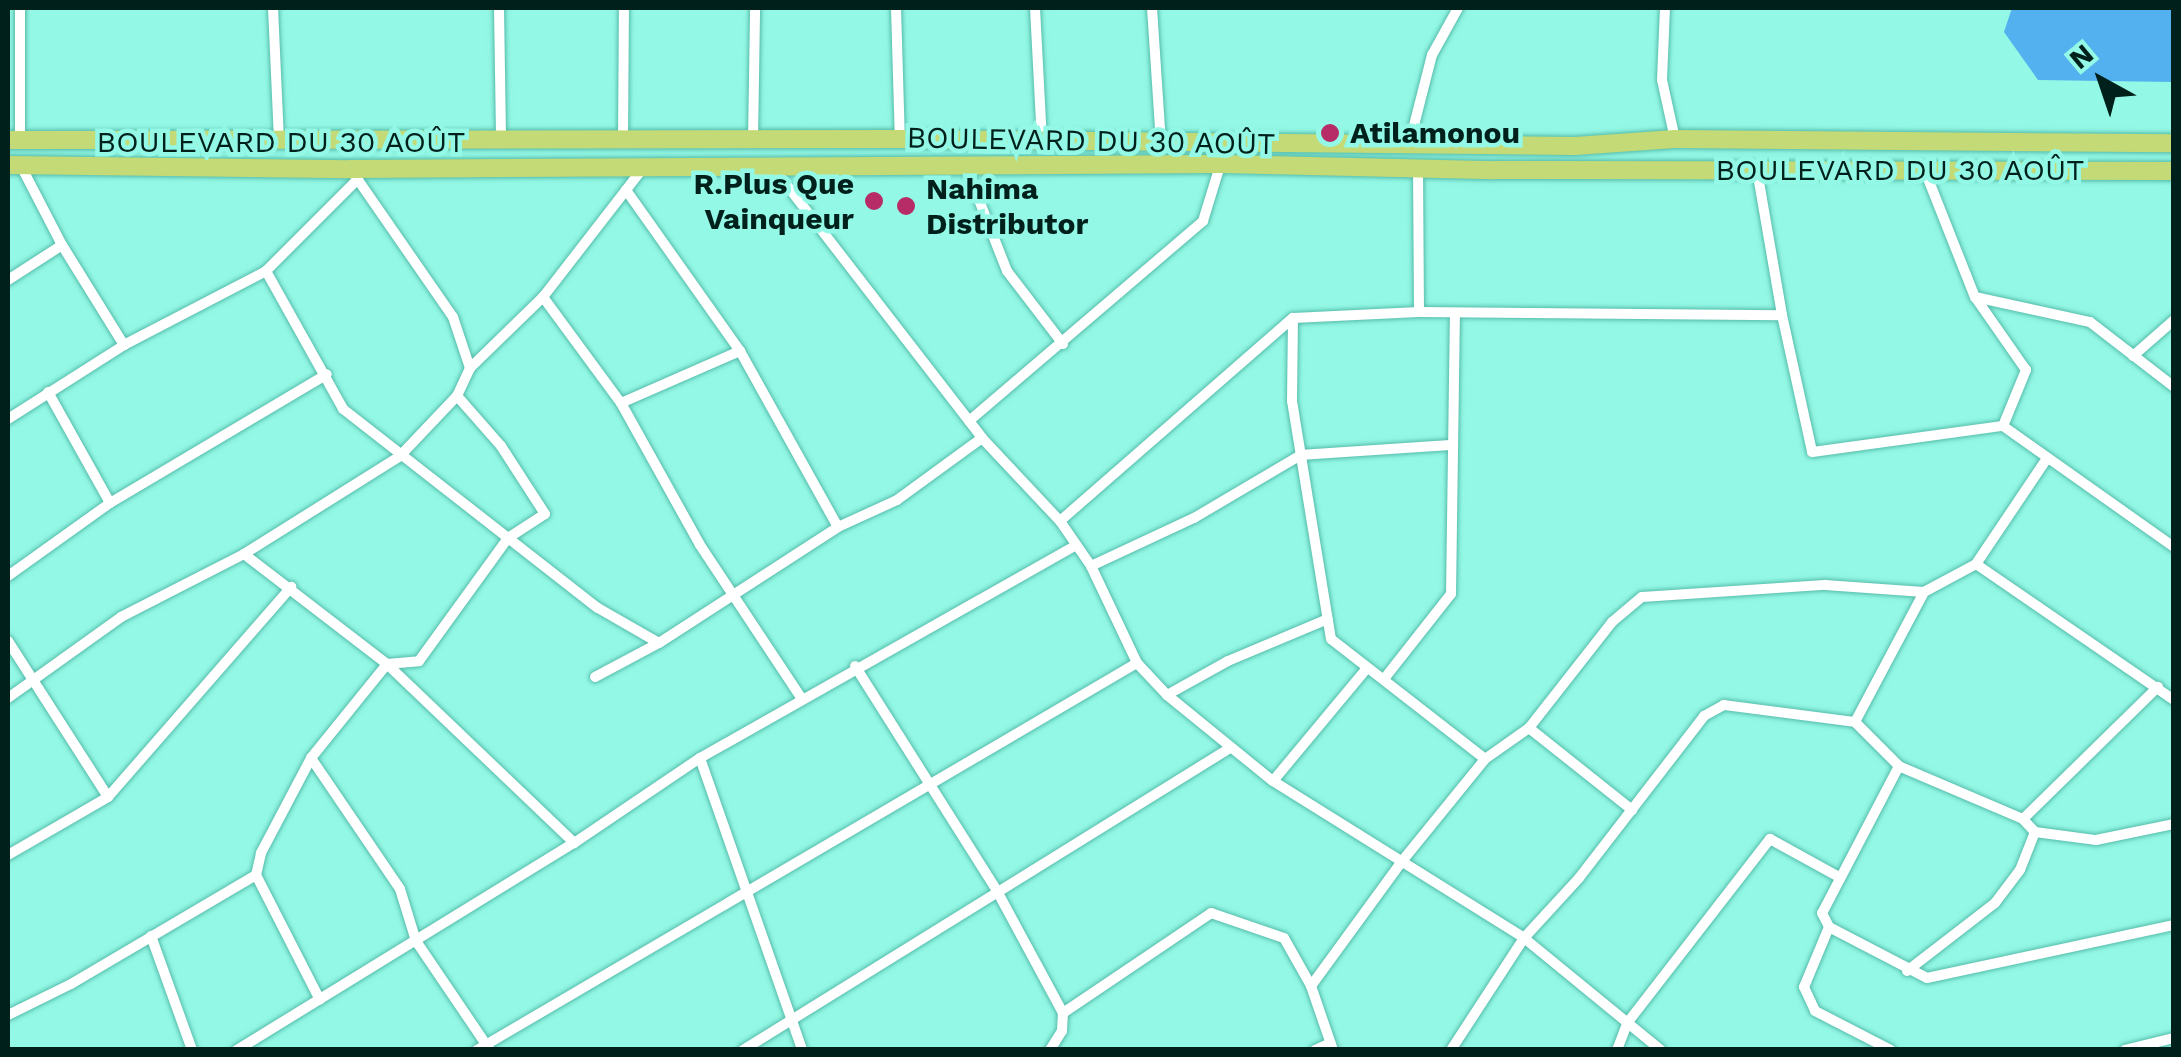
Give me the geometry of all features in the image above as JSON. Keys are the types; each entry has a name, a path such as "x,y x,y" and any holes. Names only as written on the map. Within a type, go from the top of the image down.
{"highway":[{"name":"BOULEVARD DU 30 AOÛT","path":"14,140 500,143 900,139 1409,146 1576,146 1675,139 2174,143"},
{"name":"BOULEVARD DU 30 AOÛT","path":"14,165 354,174 772,166 1222,164 2174,171"}],"street":[{"path":"14,140 20,8"},
{"path":"273,8 279,140"},
{"path":"499,8 500,143"},
{"path":"623,142 624,8"},
{"path":"753,142 755,8"},
{"path":"896,8 900,139"},
{"path":"1035,8 1042,142"},
{"path":"1152,8 1161,142"},
{"path":"1409,146 1432,55 1458,8"},
{"path":"1665,8 1662,80 1675,139"},
{"path":"969,421 1202,221 1227,143"},
{"path":"14,165 124,345"},
{"path":"772,166 982,438 1060,521 1091,566 1138,663 1167,695 1273,781 1524,938 1661,1050"},
{"path":"966,167 1008,271 1063,344"},
{"path":"8,698 121,617 244,554 400,456 456,396 470,368 543,297 643,168"},
{"path":"1418,168 1419,312"},
{"path":"1757,170 1782,315 1812,452 2003,426 2046,460 2174,546"},
{"path":"1925,170 1975,297 2026,370 2003,426"},
{"path":"8,419 124,345 266,271 354,174 453,317 470,368"},
{"path":"626,190 740,351 838,527"},
{"path":"8,280 62,245"},
{"path":"266,271 342,408 598,608 659,644"},
{"path":"543,297 620,403 732,597 802,699"},
{"path":"1975,297 2090,322 2174,387"},
{"path":"1060,521 1293,318 1419,312 1782,315"},
{"path":"1384,679 1451,594 1455,313"},
{"path":"1293,318 1292,401 1330,639 1484,759"},
{"path":"2134,356 2174,320"},
{"path":"620,403 740,351"},
{"path":"8,576 110,504 326,374"},
{"path":"48,392 110,504"},
{"path":"320,1000 256,876 261,853 310,758 388,664 419,661 508,538 545,514 500,446 456,396"},
{"path":"596,677 659,644 838,527 897,500 982,438"},
{"path":"1091,566 1194,518 1301,455 1453,445"},
{"path":"1312,986 1403,860 1484,759 1529,728 1612,622 1642,597 1824,585 1924,592 1976,564 2046,460"},
{"path":"237,1050 574,843 700,758 856,666 958,615 1076,545"},
{"path":"244,554 388,664 574,843"},
{"path":"1976,564 2174,700"},
{"path":"8,855 108,797 290,587"},
{"path":"1856,722 1924,592"},
{"path":"1167,695 1228,660 1328,619"},
{"path":"8,641 108,797"},
{"path":"310,758 400,889 416,941 484,1048 928,782 1138,663"},
{"path":"856,666 996,891 1062,1013 1062,1031 1050,1050"},
{"path":"1273,781 1367,668"},
{"path":"2023,819 2158,687"},
{"path":"1452,1050 1524,938 1632,810 1704,716 1724,706 1856,722 1899,766 2023,819 2036,832 2096,840 2174,824"},
{"path":"1529,728 1632,810"},
{"path":"743,1050 1230,748"},
{"path":"700,758 744,891 794,1018 802,1050"},
{"path":"1899,766 1822,912 1828,927 1907,971 1928,978 2174,925"},
{"path":"1907,971 1995,903 2020,870 2036,832"},
{"path":"1618,1050 1628,1022 1770,839 1840,877"},
{"path":"8,1014 71,984 256,876"},
{"path":"1062,1013 1211,912 1284,938 1312,986 1332,1046 1315,1050"},
{"path":"1828,927 1804,988 1815,1011 1891,1050"},
{"path":"151,936 192,1050"},
{"path":"2125,1050 2174,1038"}],"water":[{"path":"2012,8 2173,8 2173,82 2038,80 2004,32"}],"place":[{"name":"Atilamonou","path":"1330,133"},
{"name":"R.Plus Que Vainqueur","path":"874,201"},
{"name":"Nahima Distributor","path":"906,206"}]}
